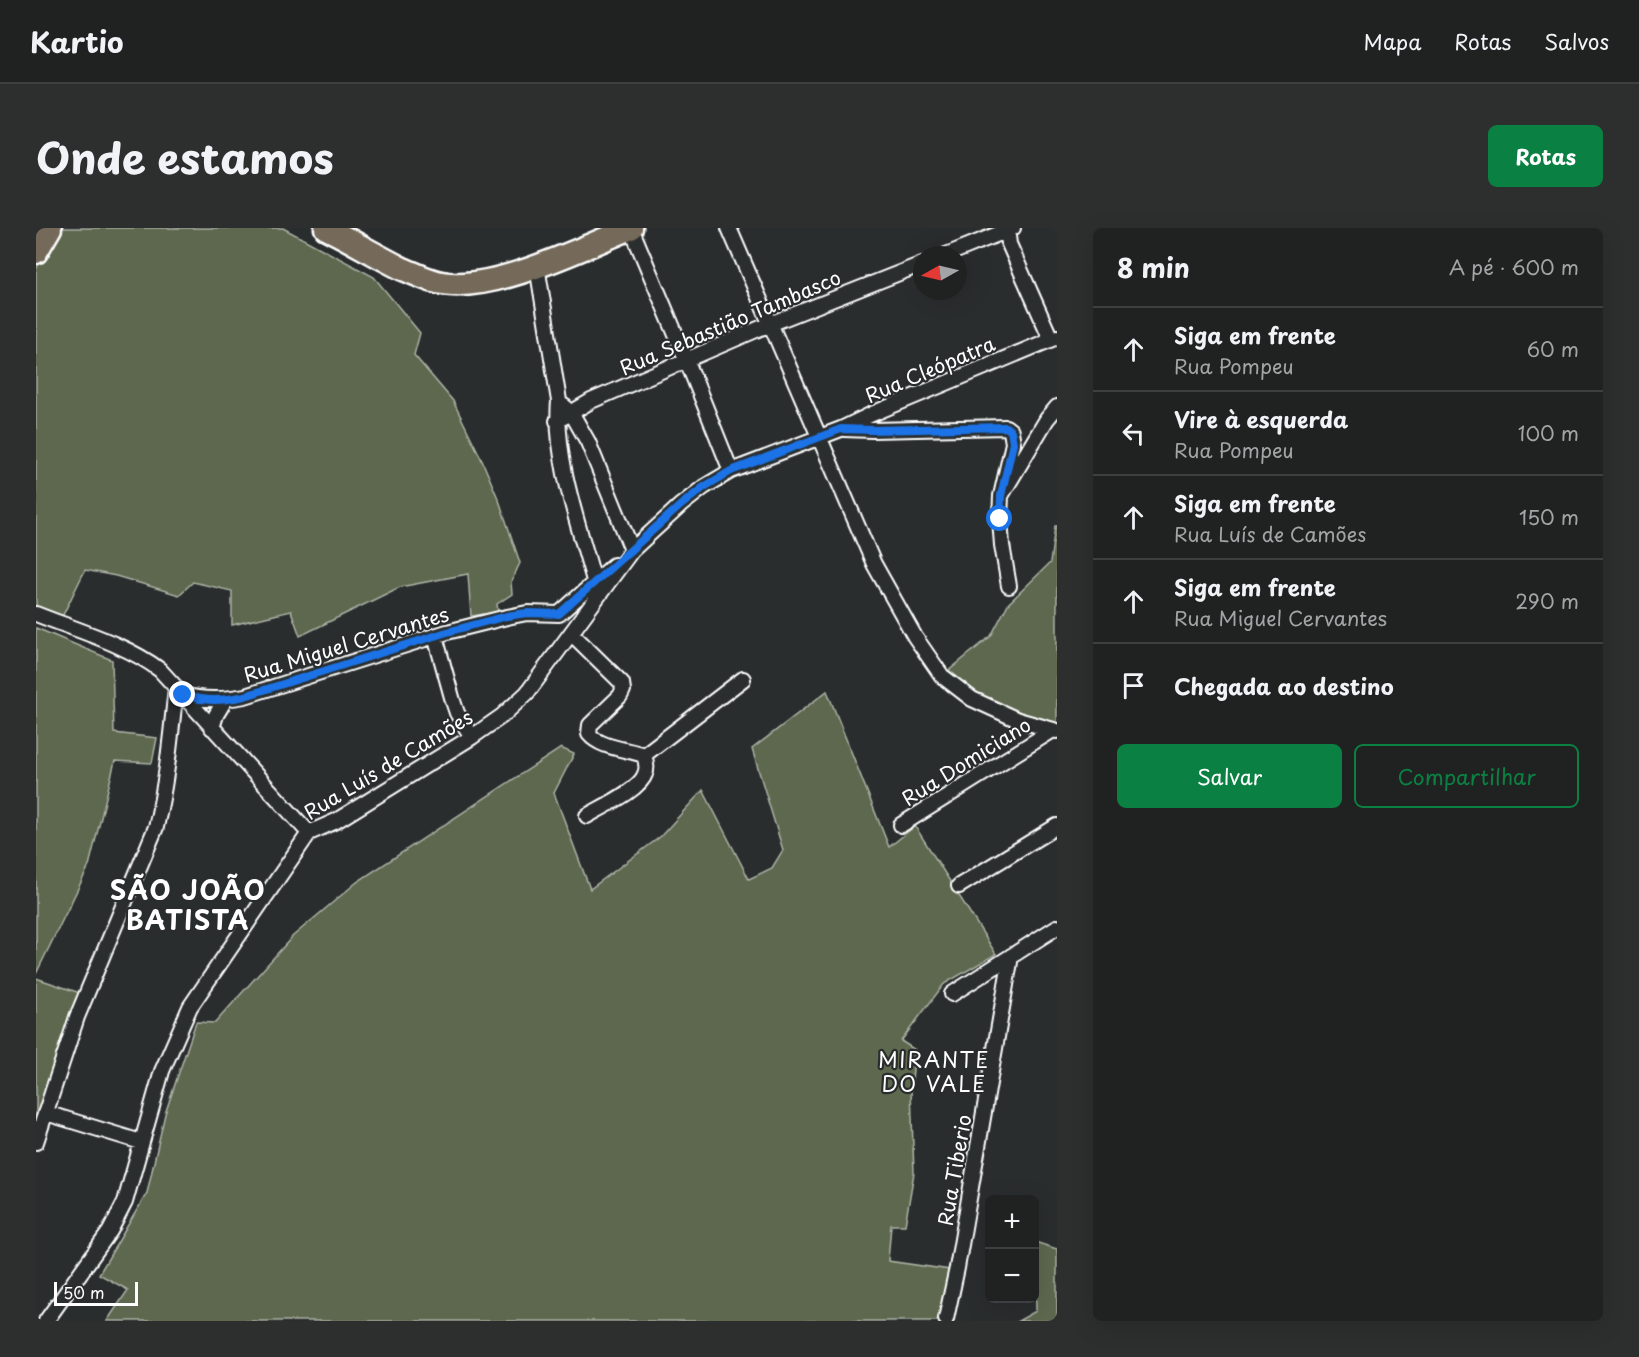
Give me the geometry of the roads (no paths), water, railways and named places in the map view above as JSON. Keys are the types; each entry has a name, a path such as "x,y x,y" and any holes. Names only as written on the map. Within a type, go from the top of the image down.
{"highway":[{"path":"36,252 50,228"},
{"path":"330,229 376,256 421,277 441,283 462,285 484,282 537,267 631,228"}],"street":[{"path":"631,228 731,471"},
{"path":"729,228 874,564 915,637 942,676 972,699 1018,720 1055,730"},
{"path":"967,247 1005,232 1054,338"},
{"path":"537,267 559,401 557,421 561,454 594,581"},
{"name":"Rua Sebastião Tambasco","path":"557,421 591,401 770,324 913,268"},
{"name":"Rua Cleópatra","path":"819,436 841,429 1054,338"},
{"path":"559,401 571,412 588,442 632,550"},
{"path":"1001,496 1047,419 1057,407"},
{"path":"872,414 882,424 893,430"},
{"path":"841,429 1006,427 1011,431 1013,443 1001,496 1000,528 1009,586"},
{"name":"Rua Luís de Camões","path":"46,1321 110,1231 125,1202 162,1071 190,1007 309,833 336,821 502,716 527,693 632,550 704,487 731,471 819,436"},
{"name":"Rua Miguel Cervantes","path":"179,691 194,698 225,700 245,696 435,636 507,616 527,613 559,614 632,550"},
{"path":"36,614 139,656 160,670 309,833"},
{"path":"571,633 622,683 623,690 620,696 590,725 589,734 601,743 644,755"},
{"path":"435,636 457,713 472,737"},
{"path":"644,755 743,679"},
{"path":"36,1142 77,1017 156,827 179,691"},
{"name":"Rua Miguel Cervantes","path":"212,728 216,715 225,700"},
{"name":"Rua Domiciano","path":"901,825 1055,730"},
{"path":"587,816 639,784 645,775 644,755"},
{"path":"959,886 1057,826"},
{"path":"952,994 1057,927"},
{"name":"Rua Tiberio","path":"946,1319 959,1257 1011,956"},
{"path":"46,1113 141,1142"}],"district":[{"name":"SÃO JOÃO BATISTA","path":"188,904"},
{"name":"MIRANTE DO VALE","path":"934,1071"}]}
